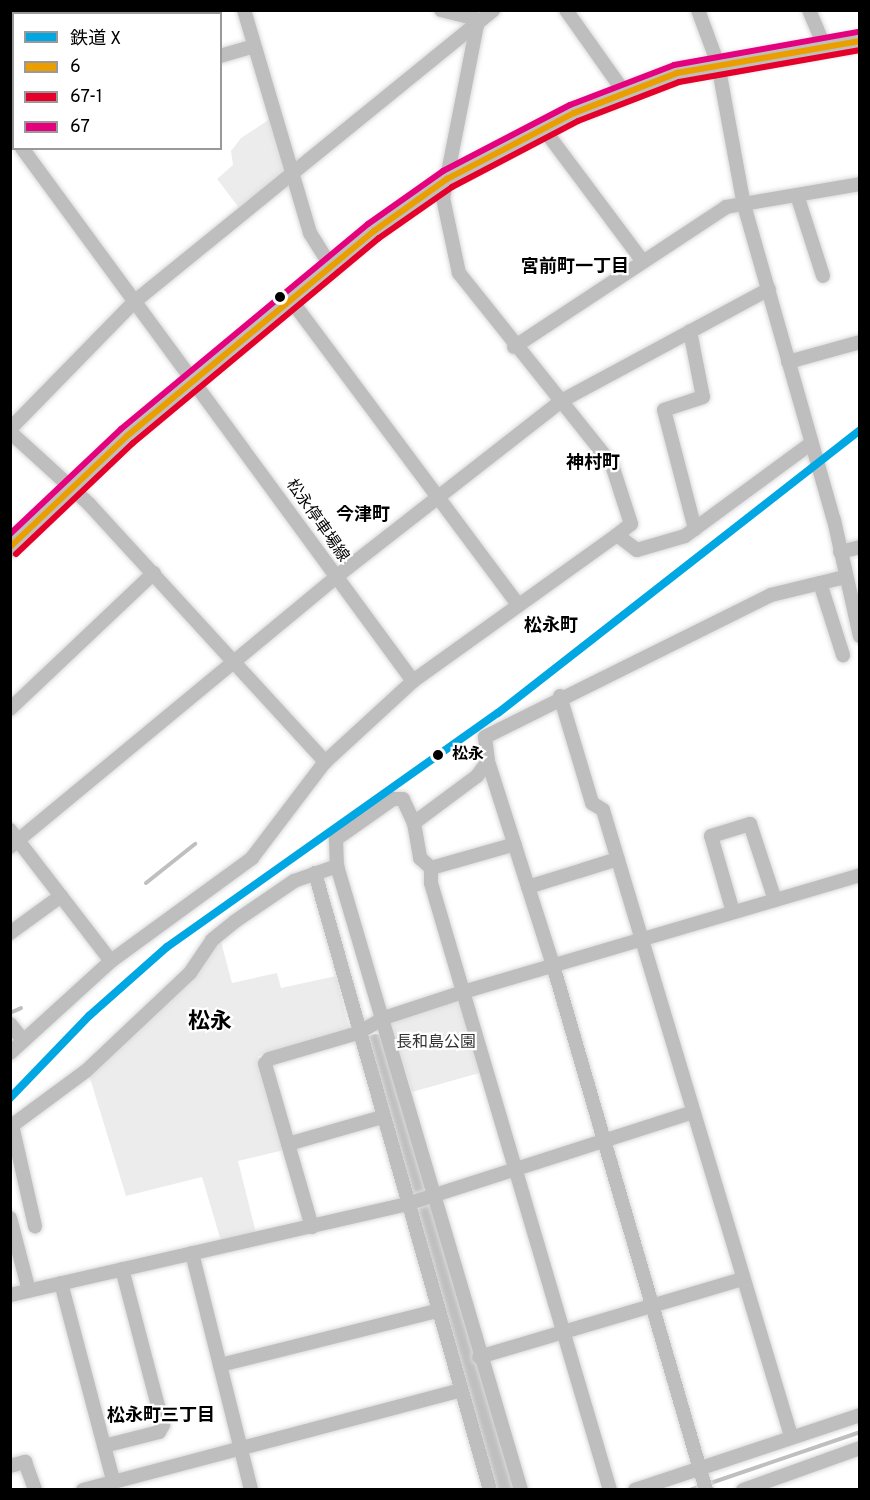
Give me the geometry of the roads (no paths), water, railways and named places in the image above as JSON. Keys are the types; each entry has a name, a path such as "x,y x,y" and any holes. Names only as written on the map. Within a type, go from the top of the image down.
{"highway":[{"path":"10,547 196,379 331,267 447,179 543,128 624,92 718,64 824,45 860,42"}],"street":[{"path":"244,10 294,171 310,233 331,267"},
{"path":"10,1053 22,1039 111,961 252,858 325,762 413,681 631,524 612,465 514,347 459,273 443,198 477,25 474,18 441,10"},
{"path":"325,762 236,660 154,573 10,430 134,302 494,10"},
{"path":"566,10 624,92"},
{"path":"698,10 718,64 744,205 840,552 859,631 837,636"},
{"path":"809,10 824,45"},
{"path":"222,55 254,46"},
{"path":"543,128 641,260"},
{"name":"松永停車場線","path":"23,150 134,302 196,379 413,681"},
{"path":"514,347 641,260 726,207 860,184"},
{"path":"796,195 824,276"},
{"path":"111,961 13,839 236,660 336,576 561,401 769,289"},
{"path":"291,300 518,605"},
{"path":"690,331 703,397 664,410 695,529"},
{"path":"788,362 860,342"},
{"path":"617,535 637,550 695,529 809,445"},
{"path":"840,552 860,547"},
{"path":"10,709 154,573"},
{"path":"703,1478 553,965 488,761 485,737 560,696 771,595 845,577"},
{"path":"820,583 843,655"},
{"path":"560,696 592,803 603,810 791,1436"},
{"path":"414,824 477,776 488,761"},
{"path":"521,1490 479,1357 436,1192 337,866 336,839 393,799 403,799 414,824 420,858 431,868 463,992 610,1490"},
{"path":"733,912 711,836 750,824 775,900"},
{"path":"431,868 515,844"},
{"path":"528,886 618,859"},
{"path":"35,1226 11,1126 86,1071 190,973 212,940 234,922 315,873 337,866"},
{"path":"315,873 487,1489"},
{"path":"312,1227 265,1064 358,1033 384,1018 463,992 860,875"},
{"path":"10,933 61,896"},
{"path":"10,1024 22,1039"},
{"path":"10,1295 407,1204 436,1192 693,1112"},
{"path":"288,1144 382,1117"},
{"path":"10,1218 29,1291"},
{"path":"192,1253 251,1490"},
{"path":"104,1446 159,1432 163,1425 122,1269"},
{"path":"479,1357 742,1279"},
{"path":"61,1284 113,1480"},
{"path":"220,1365 437,1311"},
{"path":"83,1490 113,1480 241,1449 459,1391"},
{"path":"635,1490 703,1478 791,1436 860,1415"},
{"path":"743,1490 860,1448"},
{"path":"10,1466 25,1462 35,1490"}],"waterway":[{"path":"146,883 195,844"},
{"path":"10,1013 21,1008"},
{"path":"375,1044 505,1490"},
{"path":"690,1490 860,1432"}],"rail line":[{"name":"X","path":"10,1098 89,1016 167,947 498,713 860,430"}],"place":[{"name":"松永","path":"438,755"}],"district":[{"name":"宮前町一丁目","path":"575,268"},
{"name":"神村町","path":"593,464"},
{"name":"今津町","path":"363,516"},
{"name":"松永町","path":"551,627"},
{"name":"松永","path":"210,1023"},
{"name":"松永町三丁目","path":"161,1417"}],"park label":[{"name":"長和島公園","path":"436,1043"}]}
